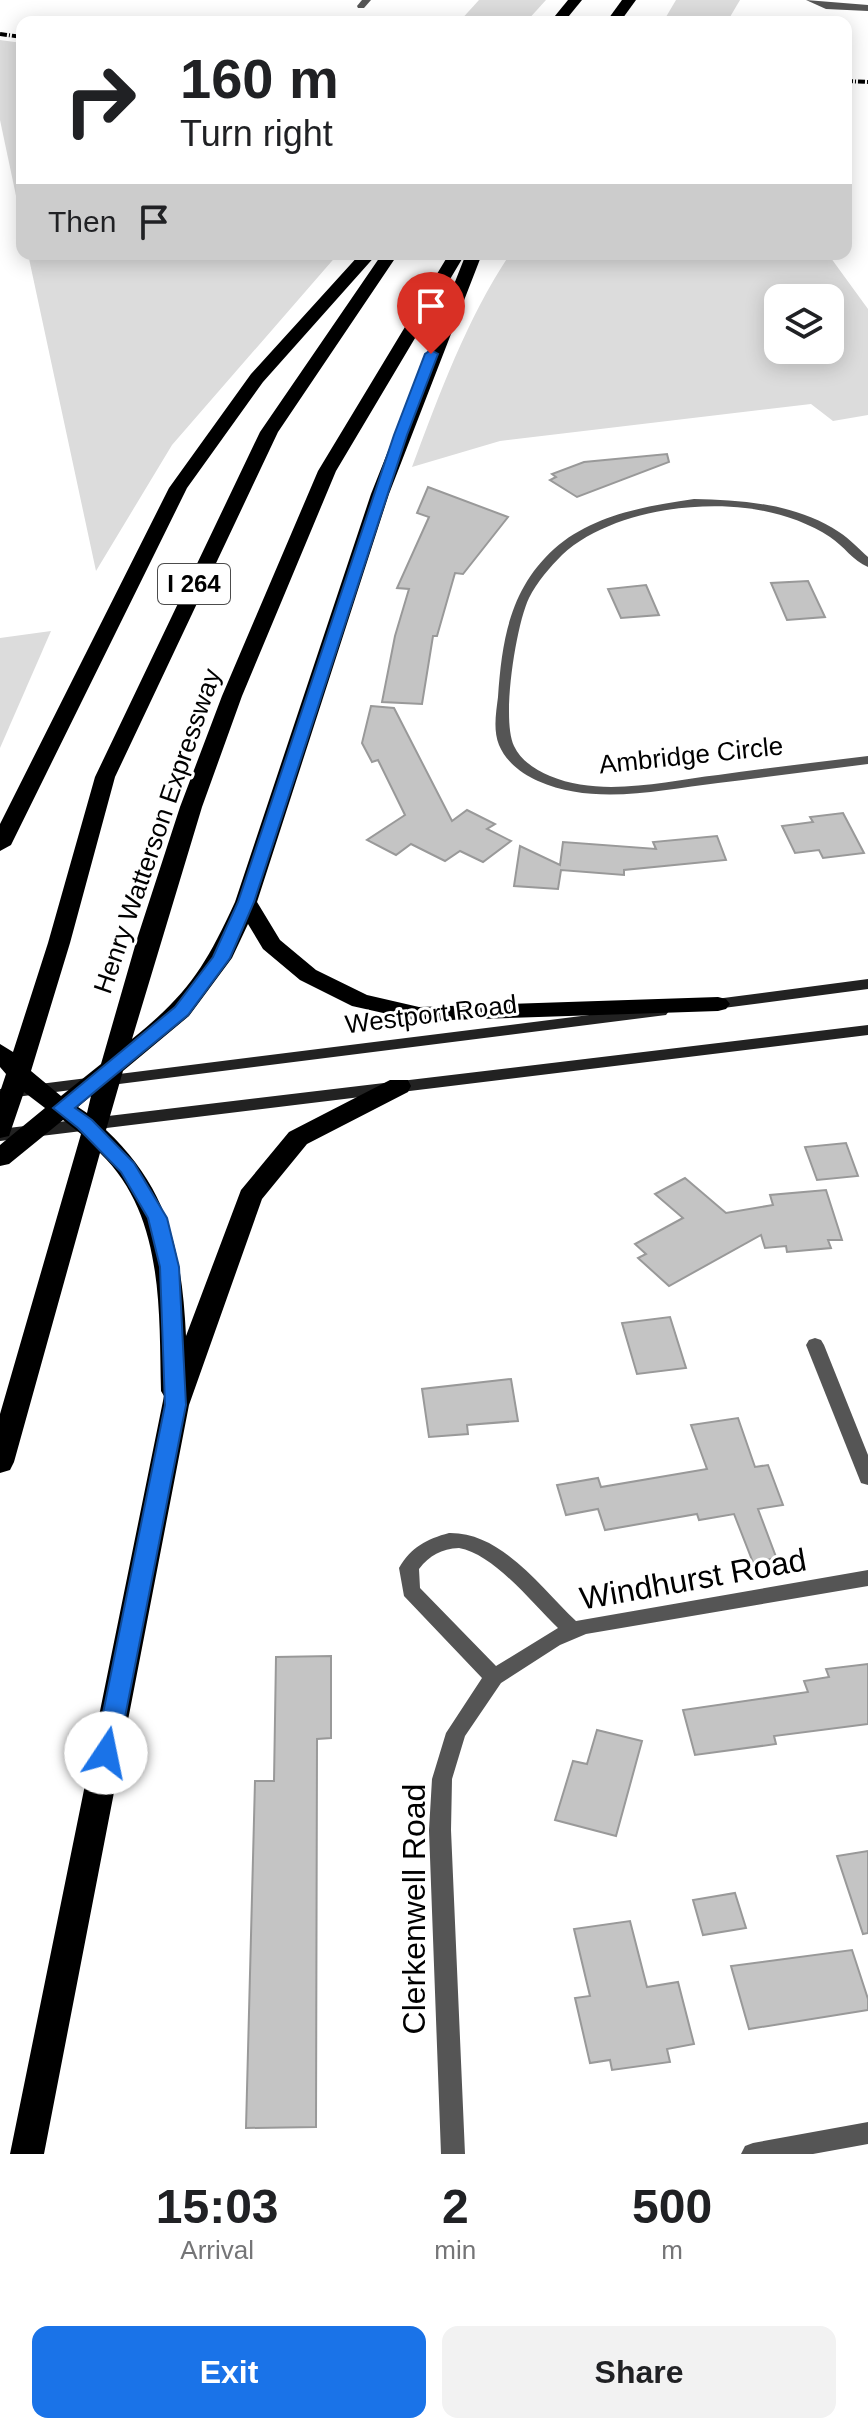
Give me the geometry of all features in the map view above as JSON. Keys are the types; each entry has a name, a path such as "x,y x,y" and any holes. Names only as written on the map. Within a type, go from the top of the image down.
{"highway":[{"path":"562,16 575,0"},
{"path":"0,845 178,488 257,378 364,260"},
{"name":"Henry Watterson Expressway","path":"0,1132 59,943 105,777 201,569 269,432 386,260"},
{"name":"Henry Watterson Expressway","path":"0,1462 148,939 191,807 232,696 327,471 453,260"},
{"path":"0,1158 181,1011 221,958 246,902 401,435 471,260"},
{"path":"246,902 271,944 308,975 360,1001 419,1014 718,1004"},
{"path":"0,1052 36,1090 85,1124 128,1167 157,1218 170,1267 175,1405"},
{"path":"27,2154 175,1405 250,1196 298,1138 399,1086"}],"main road":[{"name":"Westport Road","path":"0,1094 868,984"},
{"path":"0,1132 868,1030"}],"street":[{"path":"810,0 826,6 868,8"},
{"name":"Ambridge Circle","path":"868,563 827,529 782,511 754,505 697,503 666,506 636,512 606,523 547,562 518,604 512,626 502,726 503,739 510,754 526,768 545,780 583,789 621,791 868,760"},
{"path":"815,1345 868,1478"},
{"path":"494,1677 411,1591 409,1568 425,1549 452,1540 480,1546 573,1630"},
{"name":"Windhurst Road","path":"494,1677 523,1656 584,1626 868,1578"},
{"name":"Clerkenwell Road","path":"453,2154 440,1830 442,1779 456,1733 494,1677"},
{"path":"753,2154 868,2133"}],"shaded area":[{"path":"479,0 546,0 531,16 464,16"},
{"path":"676,0 740,0 731,16 667,16"},
{"path":"0,40 16,42 16,196 0,120"},
{"path":"29,260 333,260 172,445 96,571"},
{"path":"506,260 832,260 868,309 868,415 833,421 811,404 500,441 412,467 455,358"},
{"path":"51,631 0,748 0,638"}],"building":[{"path":"667,454 669,462 577,497 550,480 556,477 552,474 584,462"},
{"path":"428,487 508,517 463,574 455,573 437,636 433,636 422,704 382,702 395,636 409,589 397,588 429,517 417,513"},
{"path":"808,581 825,617 787,620 771,583"},
{"path":"646,585 659,615 621,618 608,589"},
{"path":"371,706 394,708 452,821 467,810 495,824 487,829 511,841 483,862 460,851 445,861 411,844 396,855 367,840 405,815 378,760 372,762 362,743"},
{"path":"843,813 864,853 823,858 819,850 795,853 782,826 813,822 810,817"},
{"path":"717,836 726,860 624,870 624,875 561,870 558,889 514,886 520,846 560,865 563,842 656,849 653,842"},
{"path":"846,1143 858,1176 817,1180 805,1147"},
{"path":"685,1178 726,1213 773,1205 770,1195 826,1190 842,1240 828,1240 831,1248 787,1252 786,1246 765,1248 761,1235 669,1286 638,1258 646,1254 635,1244 683,1218 655,1194"},
{"path":"670,1317 686,1368 637,1374 622,1323"},
{"path":"511,1379 518,1421 467,1425 468,1434 429,1437 422,1389"},
{"path":"738,1418 755,1467 768,1465 783,1505 758,1509 776,1557 754,1565 734,1514 699,1520 697,1514 605,1530 598,1509 566,1515 557,1485 598,1478 601,1487 707,1469 691,1425"},
{"path":"331,1656 331,1738 317,1739 316,2127 246,2128 255,1781 274,1781 276,1657"},
{"path":"868,1664 868,1724 774,1736 776,1744 695,1755 683,1710 808,1692 804,1681 829,1677 826,1669"},
{"path":"597,1730 642,1741 616,1836 555,1820 573,1761 587,1764"},
{"path":"868,1851 868,1933 863,1934 837,1856"},
{"path":"735,1893 746,1928 703,1935 693,1900"},
{"path":"630,1921 647,1987 678,1982 694,2044 667,2049 670,2062 612,2070 610,2060 590,2063 575,1998 590,1996 574,1929"},
{"path":"852,1950 868,1999 868,2010 749,2029 731,1966"}],"railway":[{"path":"0,34 16,36"},
{"path":"852,81 868,82"}],"route":[{"path":"106,1753 175,1405 170,1267 157,1218 128,1167 85,1124 62,1108 181,1011 221,958 246,902 401,435 431,354"}]}
